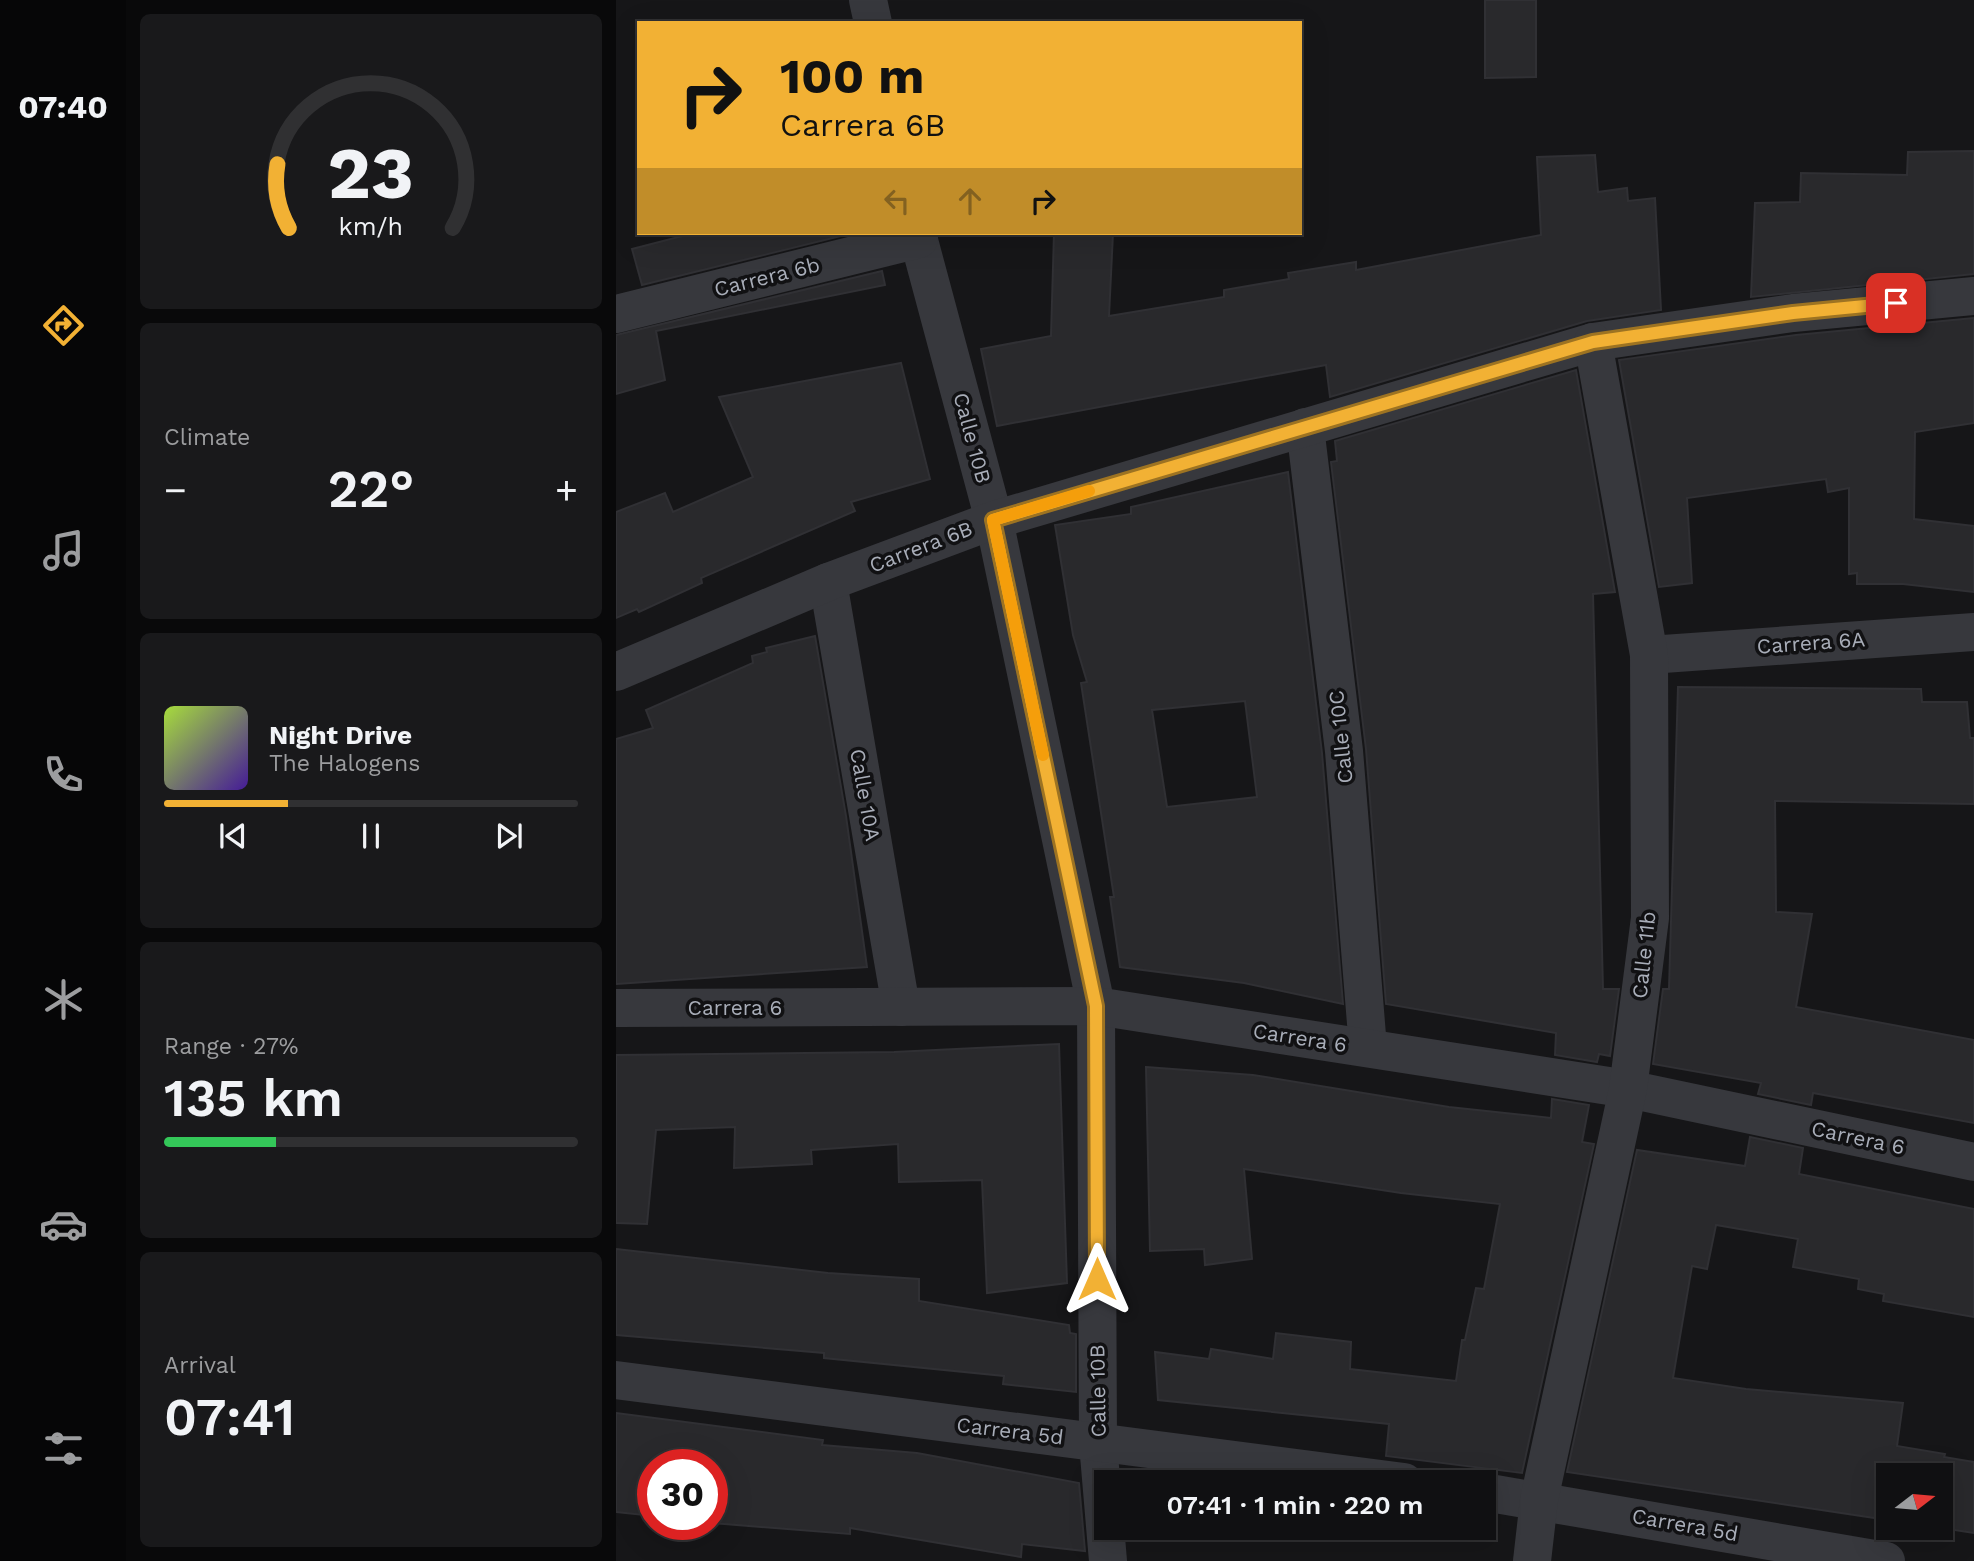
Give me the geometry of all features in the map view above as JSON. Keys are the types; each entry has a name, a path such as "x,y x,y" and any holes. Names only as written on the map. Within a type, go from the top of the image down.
{"street":[{"path":"868,0 873,21"},
{"name":"Carrera 6b","path":"616,314 918,236"},
{"name":"Calle 10B","path":"918,236 993,520 1096,1006 1098,1443 1108,1561"},
{"name":"Carrera 6B","path":"616,672 828,582 993,520 1593,342 1793,313 1974,296"},
{"name":"Calle 11b","path":"1532,1561 1539,1500 1628,1089 1650,918 1649,655 1593,342"},
{"name":"Calle 10C","path":"1305,427 1344,751 1368,1048"},
{"name":"Calle 10A","path":"828,582 901,1007"},
{"name":"Carrera 6A","path":"1649,655 1974,632"},
{"name":"Carrera 6","path":"616,1008 1096,1006 1628,1089 1974,1162"},
{"name":"Carrera 5d","path":"616,1380 1310,1470"},
{"name":"Carrera 5d","path":"1496,1495 1886,1561"}],"building":[{"path":"1485,0 1536,0 1536,77 1485,78"},
{"path":"1974,151 1974,274 1751,297 1755,203 1800,202 1801,173 1907,175 1908,152"},
{"path":"1595,155 1598,192 1627,188 1628,201 1655,198 1661,310 1587,321 1330,397 1326,365 997,426 981,349 1051,336 1054,235 1113,235 1109,316 1224,297 1224,290 1289,279 1288,273 1356,262 1356,270 1541,235 1537,157"},
{"path":"686,235 845,235 642,285 632,249"},
{"path":"882,271 885,285 656,331 665,380 616,394 616,335"},
{"path":"1974,318 1974,423 1915,432 1914,519 1974,526 1974,592 1903,584 1857,584 1857,573 1849,574 1849,488 1828,492 1826,479 1687,498 1692,583 1659,587 1619,360 1796,335"},
{"path":"901,363 930,479 851,502 855,511 701,578 702,583 639,612 637,609 616,618 616,512 665,493 673,512 753,477 719,397"},
{"path":"1576,370 1615,592 1593,594 1603,989 1619,989 1610,1056 1599,1054 1597,1062 1555,1055 1556,1033 1386,1004 1366,749 1331,462 1337,461 1335,441"},
{"path":"1288,472 1322,753 1343,1004 1244,983 1120,967 1110,897 1114,897 1081,683 1087,682 1073,635 1055,525 1131,514 1131,507","holes":["1245,701 1257,797 1167,807 1152,710"]},
{"path":"815,636 846,816 867,967 616,984 616,739 653,728 646,710 753,663 752,656 767,652 766,648"},
{"path":"1678,687 1921,689 1922,702 1967,702 1970,738 1974,738 1974,804 1775,801 1776,912 1812,914 1796,1007 1974,1040 1974,1123 1813,1093 1811,1105 1758,1094 1761,1083 1653,1064 1663,989 1669,989"},
{"path":"1059,1044 1067,1283 987,1293 982,1180 899,1182 898,1144 811,1150 812,1164 734,1168 735,1127 656,1130 647,1224 616,1223 616,1055 894,1052"},
{"path":"1146,1067 1253,1075 1449,1107 1551,1118 1552,1099 1589,1105 1582,1142 1594,1144 1522,1473 1386,1456 1389,1424 1158,1400 1155,1352 1209,1359 1211,1349 1273,1359 1276,1333 1351,1342 1350,1369 1456,1381 1462,1340 1465,1340 1476,1288 1484,1289 1500,1204 1401,1193 1244,1169 1252,1259 1205,1265 1204,1249 1150,1251"},
{"path":"1750,1137 1803,1148 1799,1174 1974,1209 1974,1317 1883,1301 1884,1294 1858,1289 1859,1279 1793,1267 1798,1239 1716,1225 1707,1269 1692,1266 1673,1378 1746,1389 1903,1403 1897,1446 1974,1462 1974,1533 1953,1530 1953,1463 1876,1463 1876,1518 1567,1472 1637,1150 1745,1166"},
{"path":"616,1249 828,1273 919,1279 919,1301 1069,1325 1070,1333 1076,1334 1076,1392 1003,1384 1004,1376 824,1358 824,1353 616,1335"},
{"path":"616,1413 823,1440 822,1445 917,1453 1079,1483 1085,1551 1022,1544 1021,1557 850,1528 850,1534 728,1524 728,1449 637,1449 637,1514 616,1512"}],"slow traffic":[{"path":"1043,755 993,520 1089,491"}],"route":[{"path":"1097,1279 1096,1006 993,520 1593,342 1793,313 1896,303"}]}
